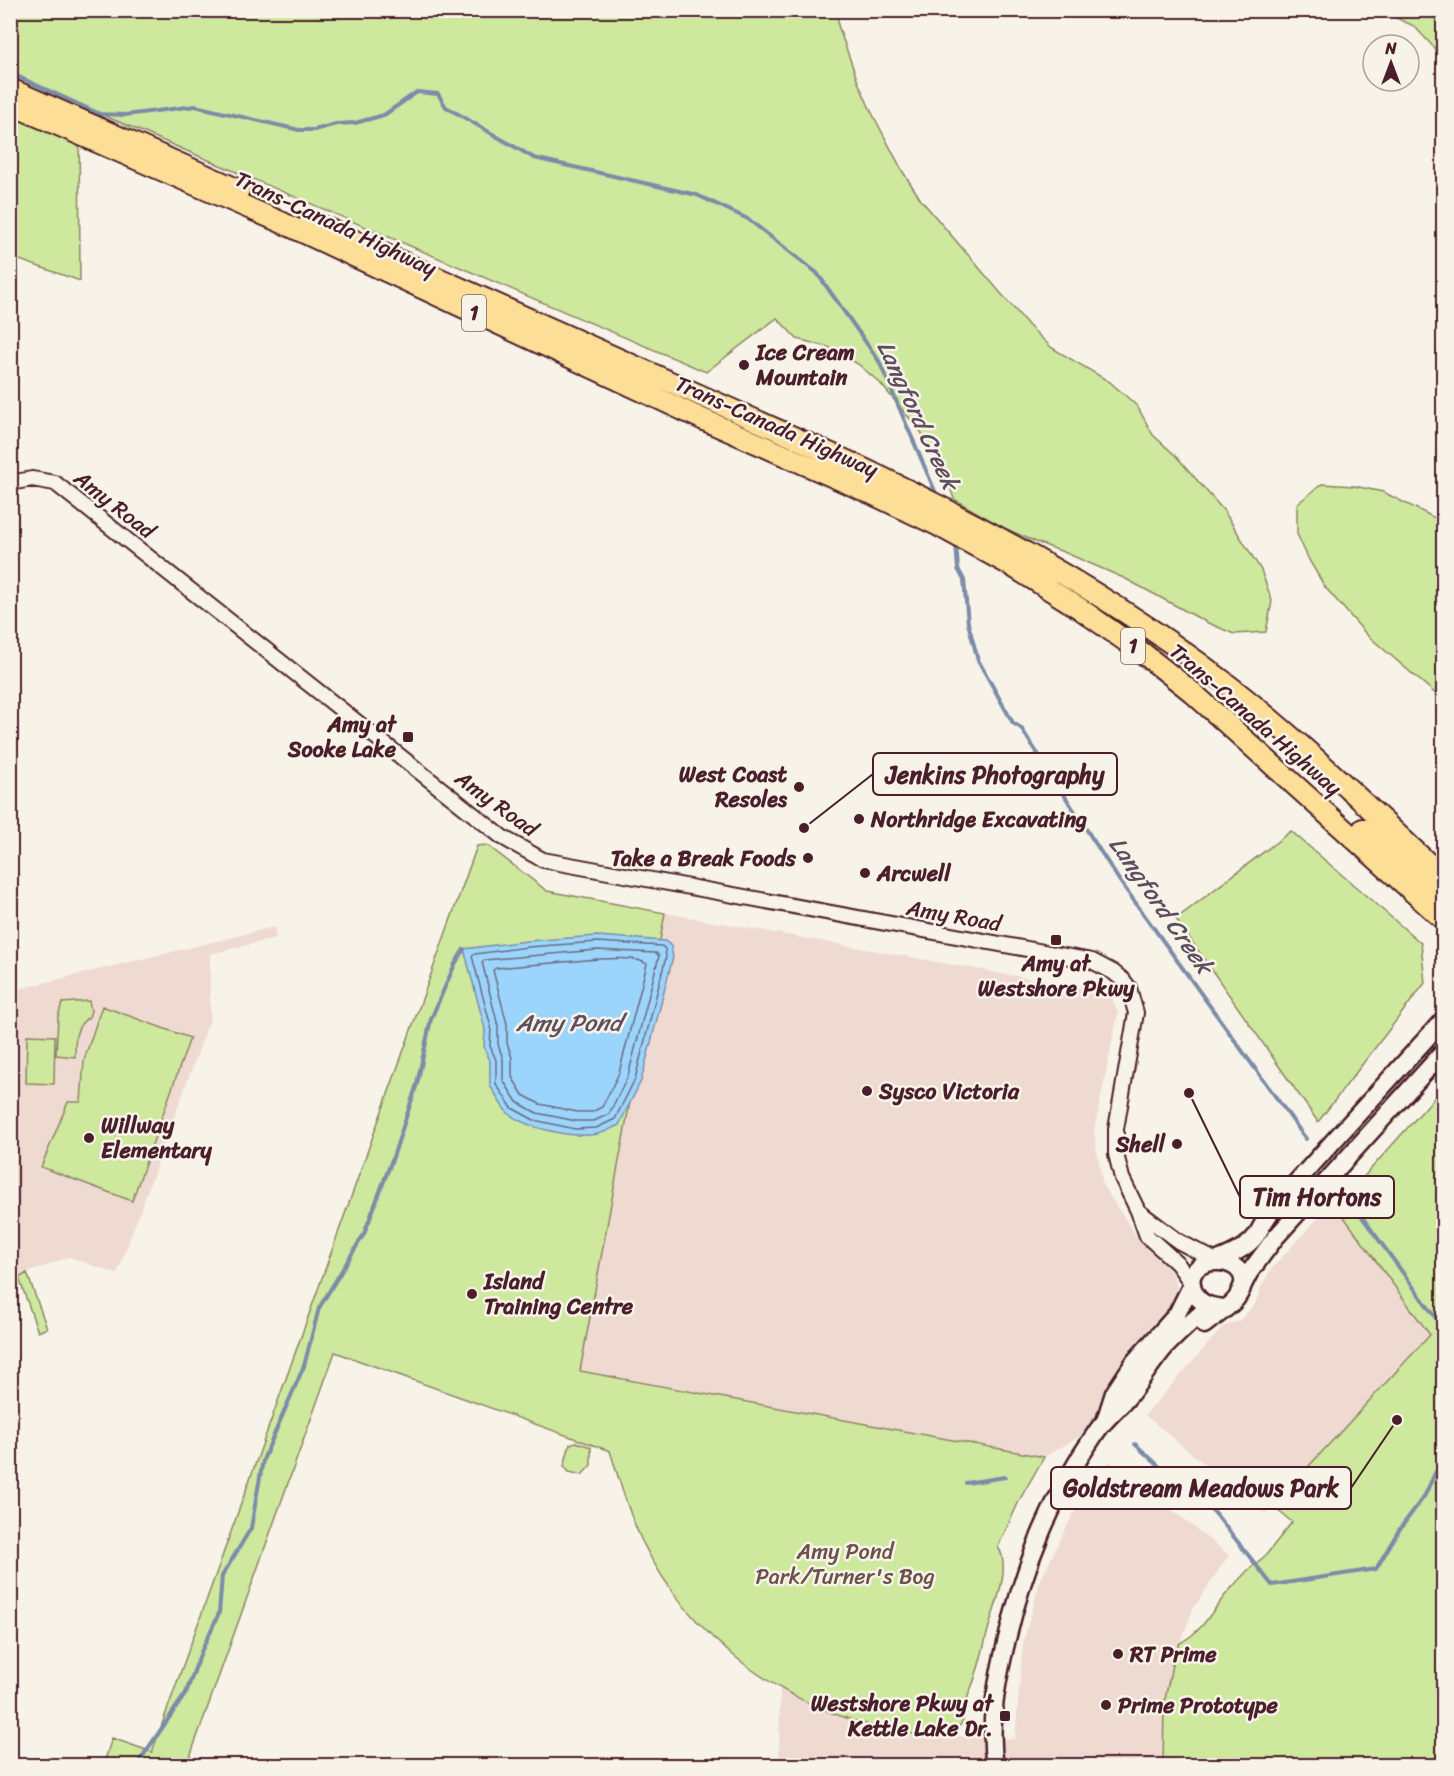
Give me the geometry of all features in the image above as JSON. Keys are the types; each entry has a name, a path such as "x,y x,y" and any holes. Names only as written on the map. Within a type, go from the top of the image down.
{"highway":[{"name":"Trans-Canada Highway","path":"10,89 912,491 1109,603 1223,681 1342,784 1443,878"},
{"name":"Trans-Canada Highway","path":"10,104 292,228 650,395 937,525 1012,566 1079,608 1144,654 1192,692 1443,920"},
{"path":"641,369 653,384 868,484 904,503 937,525"},
{"path":"1308,795 1330,804 1345,814 1443,898"}],"main road":[{"path":"1209,1257 1234,1253 1244,1247 1321,1154 1443,1019"},
{"path":"992,1761 998,1675 1014,1606 1024,1574 1046,1521 1076,1464 1106,1419 1126,1399 1153,1364 1218,1307 1234,1301 1249,1273 1275,1238 1443,1051"},
{"path":"1209,1257 1230,1264 1239,1271 1242,1282 1239,1293"},
{"path":"1106,1419 1114,1393 1135,1361 1177,1314 1192,1284 1193,1277 1209,1257"},
{"path":"1192,1284 1196,1296 1218,1307"}],"street":[{"name":"Amy Road","path":"10,483 32,479 55,483 502,837 543,860 1092,961 1113,972 1129,988 1136,1013 1116,1130 1116,1154 1122,1178 1138,1210 1147,1236 1177,1263 1192,1284"},
{"name":"Amy Road","path":"1138,1210 1178,1241 1209,1257"}],"shaded area":[{"path":"665,913 1110,993 1118,1013 1094,1132 1103,1186 1135,1234 1171,1268 1180,1297 1088,1432 1044,1457 580,1371"},
{"name":"Willway Elementary","path":"274,927 276,938 210,954 210,1019 117,1274 69,1257 27,1273 11,1284 10,991"},
{"path":"1333,1202 1431,1335 1265,1514 1145,1415 1223,1327 1240,1320 1255,1304 1272,1268"},
{"path":"1110,1461 1229,1555 1194,1607 1172,1665 1164,1704 1163,1765 779,1766 780,1688 831,1713 872,1726 915,1734 1015,1739 1023,1643 1040,1581 1072,1516"}],"green space":[{"path":"11,11 838,11 838,25 858,82 903,172 921,200 1029,326 1052,348 1110,382 1137,406 1153,435 1176,456 1224,511 1261,570 1272,601 1266,632 1234,634 1206,622 1126,579 1000,526 954,499 921,432 880,383 858,364 828,347 797,339 777,318 706,372 79,105 80,281 11,257"},
{"path":"1381,11 1443,11 1443,57 1421,33 1414,26"},
{"path":"1322,484 1354,486 1383,492 1443,522 1443,700 1367,635 1325,587 1309,560 1297,534 1297,504"},
{"path":"1291,831 1421,943 1425,983 1318,1122 1176,919"},
{"name":"Amy Pond Park/Turner's Bog","path":"487,845 547,891 665,913 580,1371 1044,1457 1020,1499 998,1547 1003,1565 1001,1588 963,1719 960,1726 950,1733 933,1736 912,1734 847,1718 810,1704 775,1685 743,1663 713,1637 686,1608 662,1576 637,1530 610,1451 335,1352 187,1765 103,1766 112,1738 152,1752 477,846"},
{"path":"89,1001 91,1011 78,1030 75,1040 75,1057 56,1055 58,1017 62,1003"},
{"path":"102,1006 190,1038 132,1201 41,1167 68,1102 81,1102 84,1060"},
{"path":"27,1035 55,1036 54,1084 26,1083"},
{"path":"1443,1088 1443,1765 1163,1765 1164,1704 1179,1644 1202,1626 1226,1594 1247,1571 1266,1555 1292,1522 1272,1506 1430,1335 1333,1202 1360,1181"},
{"path":"27,1273 47,1328 38,1332 19,1278"},
{"path":"576,1442 591,1447 591,1465 582,1475 569,1472 564,1466 570,1444"}],"water":[{"name":"Amy Pond","path":"597,936 665,941 671,946 673,957 641,1081 619,1125 597,1134 588,1135 564,1134 538,1128 508,1113 490,1086 490,1061 484,1047 485,1029 464,949 527,941"}],"waterway":[{"name":"Langford Creek","path":"10,73 100,114 125,115 195,106 299,130 314,130 336,124 355,123 384,115 417,92 438,94 446,107 534,158 697,195 748,219 817,273 879,361 938,498"},
{"name":"Langford Creek","path":"956,544 958,569 964,580 968,623 978,660 1013,723 1021,728 1119,880 1306,1139"},
{"path":"136,1766 186,1693 219,1613 222,1576 251,1528 263,1460 304,1366 319,1308 364,1234 417,1084 431,1019 464,949"},
{"name":"Langford Creek","path":"1346,1195 1444,1329"},
{"path":"1135,1444 1174,1480 1214,1512 1272,1585 1376,1569 1444,1462"},
{"path":"966,1483 1005,1477"}],"place":[{"name":"Ice Cream Mountain","path":"744,365"},
{"name":"Amy at Sooke Lake","path":"408,737"},
{"name":"West Coast Resoles","path":"799,787"},
{"name":"Northridge Excavating","path":"859,819"},
{"name":"Jenkins Photography","path":"804,828"},
{"name":"Take a Break Foods","path":"808,858"},
{"name":"Arcwell","path":"865,873"},
{"name":"Amy at Westshore Pkwy","path":"1056,940"},
{"name":"Sysco Victoria","path":"867,1091"},
{"name":"Tim Hortons","path":"1189,1093"},
{"name":"Willway Elementary","path":"89,1138"},
{"name":"Shell","path":"1177,1144"},
{"name":"Island Training Centre","path":"472,1294"},
{"name":"Goldstream Meadows Park","path":"1397,1420"},
{"name":"RT Prime","path":"1118,1654"},
{"name":"Prime Prototype","path":"1106,1705"},
{"name":"Westshore Pkwy at Kettle Lake Dr.","path":"1005,1716"}]}
